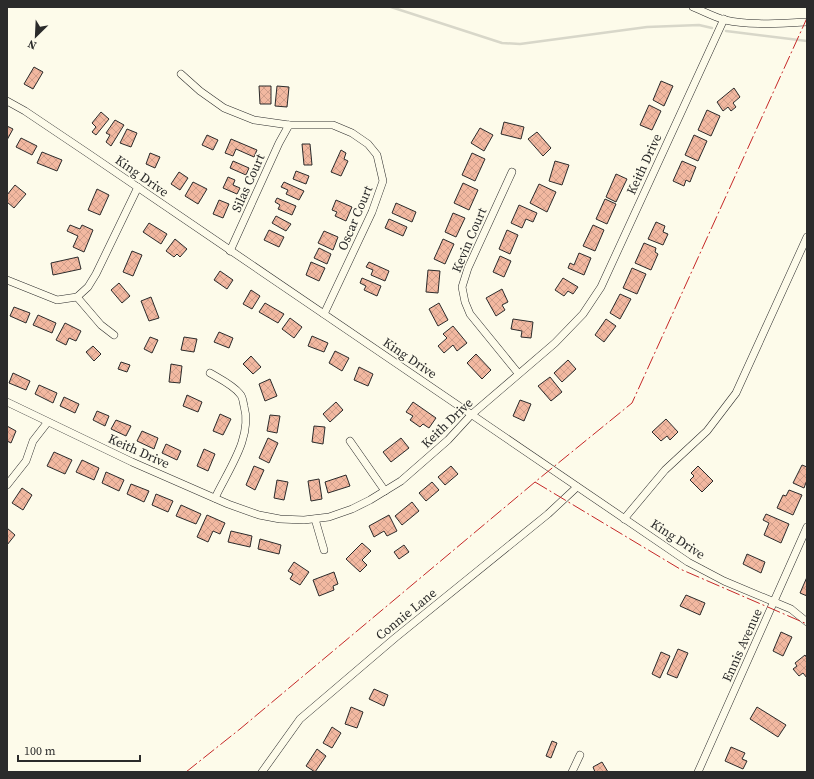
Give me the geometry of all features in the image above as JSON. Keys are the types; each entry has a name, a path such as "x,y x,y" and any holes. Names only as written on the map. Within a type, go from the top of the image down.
{"street":[{"path":"693,7 724,19 742,23 758,24 807,22"},
{"name":"Keith Drive","path":"7,402 47,422 215,498 260,515 280,519 304,520 329,517 352,509 401,481 448,440 471,415 518,373 555,343 583,314 601,287 724,19"},
{"name":"Oscar Court","path":"180,74 200,91 224,108 254,120 289,125 333,125 352,133 368,144 377,155 383,181 372,212 324,314"},
{"name":"King Drive","path":"7,100 138,187 688,562 724,581 791,609 807,622"},
{"name":"Silas Court","path":"230,251 279,142 289,125"},
{"name":"Kevin Court","path":"512,172 468,268 462,287 465,302 470,314 518,373"},
{"path":"7,280 57,300 77,297 88,287 96,274 138,187"},
{"path":"624,519 665,470 707,431 736,393 807,237"},
{"path":"77,297 101,325 114,335"},
{"path":"210,373 230,385 242,395 246,424 244,438 215,498"},
{"path":"7,485 26,461 33,441 47,422"},
{"path":"350,441 385,491"},
{"name":"Connie Lane","path":"262,772 300,719 395,638 548,514 576,487"},
{"path":"315,519 324,550"},
{"name":"Ennis Avenue","path":"698,772 807,527"},
{"path":"572,772 580,755"}],"building":[{"path":"34,67 43,72 33,89 24,84"},
{"path":"661,81 673,86 664,106 653,100"},
{"path":"259,86 271,86 271,104 260,104"},
{"path":"277,86 289,87 287,107 275,106"},
{"path":"734,88 740,97 733,103 736,107 731,111 728,107 723,111 717,102"},
{"path":"649,105 661,111 652,130 640,125"},
{"path":"707,110 720,116 711,136 698,130"},
{"path":"101,112 109,119 96,135 92,132 96,127 92,123"},
{"path":"115,120 124,125 111,146 106,142 110,135 106,133"},
{"path":"504,122 524,127 521,139 501,134"},
{"path":"7,126 13,129 7,140"},
{"path":"480,128 493,135 484,151 471,143"},
{"path":"127,129 137,133 131,147 120,143"},
{"path":"537,132 551,148 543,156 528,139"},
{"path":"207,135 218,140 213,150 202,145"},
{"path":"694,135 707,141 698,161 685,155"},
{"path":"21,138 37,146 32,155 16,147"},
{"path":"231,139 257,150 254,157 236,149 233,156 225,153"},
{"path":"302,144 310,144 312,165 304,165"},
{"path":"341,150 346,153 344,159 348,161 341,176 331,172"},
{"path":"42,152 62,160 57,171 37,163"},
{"path":"150,153 160,157 155,168 146,164"},
{"path":"472,153 485,159 475,181 462,175"},
{"path":"233,161 249,168 246,175 230,168"},
{"path":"555,161 569,165 562,185 549,181"},
{"path":"682,161 696,167 690,182 686,180 684,186 673,181"},
{"path":"296,171 309,176 306,184 293,179"},
{"path":"179,172 188,178 180,190 171,184"},
{"path":"616,174 627,179 616,202 606,197"},
{"path":"228,177 235,180 233,185 240,188 237,194 223,188"},
{"path":"193,182 207,189 198,204 185,196"},
{"path":"284,182 304,191 299,200 286,194 288,190 281,187"},
{"path":"463,183 478,190 469,210 454,203"},
{"path":"539,184 556,192 547,212 530,203"},
{"path":"15,185 26,194 14,208 7,202 7,195"},
{"path":"97,189 109,195 100,215 88,210"},
{"path":"277,198 296,206 292,215 278,209 280,205 275,202"},
{"path":"605,199 616,204 607,224 596,219"},
{"path":"219,200 229,204 223,218 213,214"},
{"path":"336,200 352,207 346,221 335,216 337,212 332,210"},
{"path":"396,203 416,212 412,222 392,213"},
{"path":"519,205 537,213 533,222 526,219 522,228 511,223"},
{"path":"453,213 465,218 456,237 445,232"},
{"path":"276,216 291,224 286,231 272,223"},
{"path":"389,219 407,227 403,236 385,228"},
{"path":"656,222 665,226 663,232 668,234 663,245 648,239"},
{"path":"149,223 167,234 161,244 143,232"},
{"path":"70,225 80,229 82,225 93,230 84,252 73,247 78,236 67,231"},
{"path":"593,225 604,230 595,251 583,246"},
{"path":"269,230 284,237 279,247 264,240"},
{"path":"507,230 518,235 510,254 499,249"},
{"path":"324,231 338,237 333,250 318,243"},
{"path":"175,239 187,249 180,257 177,254 174,257 166,251"},
{"path":"443,239 454,244 445,264 434,259"},
{"path":"644,243 656,248 655,252 658,254 651,270 635,263"},
{"path":"319,248 331,254 327,264 314,258"},
{"path":"132,251 142,255 133,276 123,272"},
{"path":"579,253 591,258 584,275 568,268 570,263 574,265"},
{"path":"500,256 511,261 504,277 493,272"},
{"path":"78,257 81,269 53,275 51,263"},
{"path":"311,262 325,268 319,281 306,275"},
{"path":"369,262 389,271 385,281 371,275 373,270 366,267"},
{"path":"632,268 646,274 637,294 623,288"},
{"path":"428,270 440,271 438,293 426,292"},
{"path":"220,271 233,280 227,289 214,280"},
{"path":"362,278 381,286 377,296 364,290 366,286 360,283"},
{"path":"563,278 578,287 573,294 568,291 564,296 555,290"},
{"path":"119,283 130,296 122,303 111,290"},
{"path":"502,289 508,302 502,305 505,310 496,316 486,298"},
{"path":"251,290 260,296 252,309 243,304"},
{"path":"620,294 631,299 620,319 610,313"},
{"path":"151,297 159,318 149,321 141,301"},
{"path":"265,303 284,314 278,323 259,312"},
{"path":"439,303 448,320 438,326 429,309"},
{"path":"14,307 30,313 26,323 10,316"},
{"path":"38,315 56,323 52,333 33,325"},
{"path":"290,318 302,327 294,338 282,329"},
{"path":"513,319 533,322 531,338 521,337 522,331 511,329"},
{"path":"606,319 616,326 604,342 595,335"},
{"path":"65,323 81,331 76,341 69,338 66,345 56,340"},
{"path":"453,326 467,343 457,351 453,345 444,353 438,346 447,338 443,334"},
{"path":"219,332 233,338 229,348 214,342"},
{"path":"312,336 328,343 324,352 308,346"},
{"path":"150,337 158,340 152,353 144,349"},
{"path":"184,337 197,339 194,352 181,350"},
{"path":"93,346 101,354 94,361 86,352"},
{"path":"335,351 349,358 342,371 329,363"},
{"path":"476,354 491,370 482,379 467,363"},
{"path":"251,356 261,367 253,374 243,364"},
{"path":"568,360 576,369 562,382 554,373"},
{"path":"121,362 130,365 127,372 118,369"},
{"path":"171,364 182,366 180,383 169,382"},
{"path":"359,367 373,374 368,386 354,380"},
{"path":"13,373 30,381 26,390 9,383"},
{"path":"550,377 562,392 551,401 538,386"},
{"path":"270,379 277,396 265,401 259,384"},
{"path":"39,385 57,393 53,403 35,394"},
{"path":"187,395 202,402 198,412 183,406"},
{"path":"64,397 79,404 75,413 60,406"},
{"path":"520,400 531,404 524,421 513,416"},
{"path":"336,402 343,410 330,422 323,414"},
{"path":"413,402 436,418 429,428 423,424 420,427 410,420 413,416 406,412"},
{"path":"97,411 109,416 105,426 93,420"},
{"path":"220,414 231,419 223,435 213,431"},
{"path":"270,415 280,416 277,433 267,431"},
{"path":"666,419 678,432 670,440 667,436 661,441 652,432"},
{"path":"116,420 131,426 126,436 111,429"},
{"path":"7,426 16,431 11,443 7,441"},
{"path":"314,426 325,427 323,444 312,442"},
{"path":"142,431 158,438 154,449 137,441"},
{"path":"268,438 278,443 269,463 259,458"},
{"path":"401,438 409,448 391,462 383,452"},
{"path":"166,444 181,451 177,460 162,453"},
{"path":"204,449 215,454 208,471 197,466"},
{"path":"54,452 72,460 65,474 47,466"},
{"path":"82,460 99,468 94,480 76,472"},
{"path":"802,465 807,467 807,480 804,488 793,483"},
{"path":"254,466 264,470 255,490 246,485"},
{"path":"451,466 458,474 445,485 438,477"},
{"path":"698,466 713,481 702,492 690,480 694,476 691,473"},
{"path":"106,472 124,480 119,491 102,483"},
{"path":"346,475 350,486 328,493 325,482"},
{"path":"319,479 322,499 311,501 308,481"},
{"path":"277,480 288,482 284,500 274,498"},
{"path":"432,482 439,490 426,501 419,493"},
{"path":"131,484 149,491 144,502 127,494"},
{"path":"22,488 32,495 23,510 12,503"},
{"path":"789,490 802,495 793,515 777,508 783,495 786,496"},
{"path":"156,494 173,501 168,512 152,505"},
{"path":"412,502 419,511 402,525 395,516"},
{"path":"181,505 201,514 196,524 176,516"},
{"path":"766,514 789,524 781,543 764,535 769,523 763,520"},
{"path":"207,515 225,523 220,534 213,531 208,542 197,537"},
{"path":"389,515 397,531 387,536 384,531 374,537 369,526"},
{"path":"7,528 15,535 7,545"},
{"path":"231,531 252,536 250,547 228,542"},
{"path":"260,539 281,545 279,554 258,549"},
{"path":"362,543 371,551 362,560 367,565 360,572 346,559"},
{"path":"404,545 409,552 399,559 394,552"},
{"path":"747,554 765,562 761,573 743,564"},
{"path":"294,562 309,572 300,585 290,579 293,574 288,571"},
{"path":"334,572 338,584 333,586 334,590 319,596 313,580"},
{"path":"807,577 807,596 800,593"},
{"path":"686,595 705,603 700,615 680,606"},
{"path":"781,632 792,637 783,656 773,651"},
{"path":"678,649 688,653 677,678 667,674"},
{"path":"661,652 670,656 660,678 652,674"},
{"path":"805,655 807,658 807,678 803,673 799,676 793,669 797,666 795,663"},
{"path":"374,689 388,695 384,706 369,699"},
{"path":"351,707 363,712 357,728 345,724"},
{"path":"757,707 786,725 778,737 750,719"},
{"path":"332,727 341,733 332,748 323,743"},
{"path":"552,741 557,743 551,758 546,756"},
{"path":"731,747 745,753 742,759 747,761 743,769 725,761"},
{"path":"317,749 326,756 315,772 306,766"},
{"path":"602,762 608,772 595,772 593,767"}],"waterway":[{"path":"391,7 502,43 520,44 647,27 699,25 712,28"},
{"path":"726,31 807,41"}],"power":[{"path":"186,772 240,729 535,482 632,403 807,18"},
{"path":"535,482 680,569 807,624"}]}
